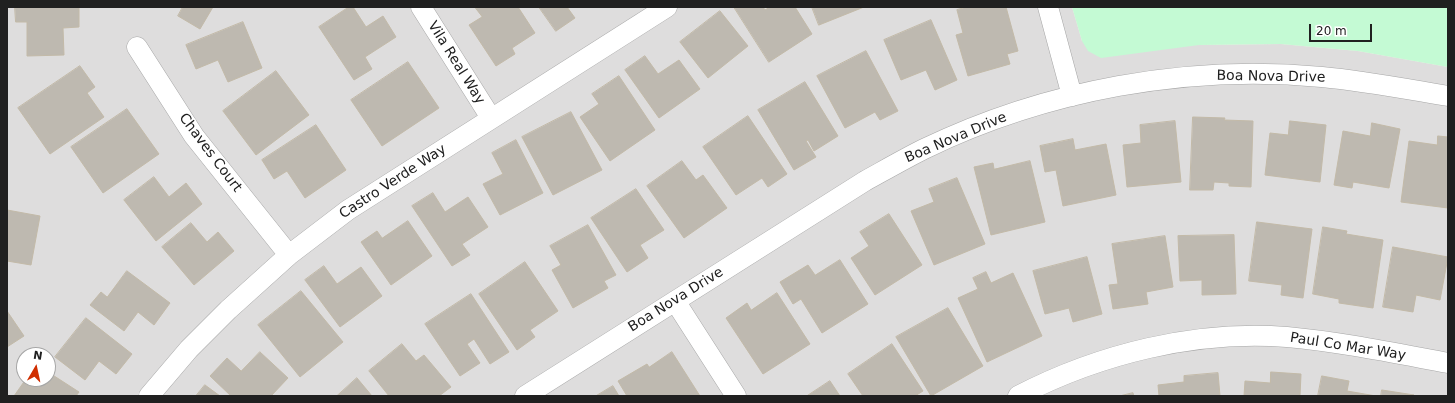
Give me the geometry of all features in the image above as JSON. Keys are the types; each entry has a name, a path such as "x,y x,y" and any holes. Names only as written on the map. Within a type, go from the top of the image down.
{"street":[{"name":"Vila Real Way","path":"421,7 491,118"},
{"name":"Castro Verde Way","path":"149,396 189,349 228,310 290,255 348,210 667,7"},
{"path":"1048,7 1072,96"},
{"name":"Chaves Court","path":"137,47 194,136 290,255"},
{"name":"Boa Nova Drive","path":"525,396 866,181 924,149 986,123 1029,108 1072,96 1139,83 1207,76 1253,74 1321,77 1367,82 1448,96"},
{"path":"675,301 736,396"},
{"name":"Paul Co Mar Way","path":"1018,396 1092,363 1130,352 1187,341 1246,336 1285,337 1324,341 1448,363"}],"shaded area":[{"path":"7,7 1072,7 1082,41 1199,45 1281,44 1358,51 1448,67 1448,396 7,396"}],"green space":[{"path":"1072,7 1448,7 1448,67 1358,51 1281,44 1199,45 1101,58 1088,51 1082,41"}],"building":[{"path":"15,7 79,7 79,27 63,28 64,55 27,56 27,22 16,22"},
{"path":"183,7 213,7 200,29 178,16"},
{"path":"349,7 353,7 366,27 383,16 396,37 365,57 372,69 354,80 319,27"},
{"path":"475,7 518,7 535,33 512,48 515,54 496,66 469,25 482,17"},
{"path":"539,7 567,7 575,18 556,31"},
{"path":"734,7 763,7 765,10 770,7 795,7 812,34 769,62"},
{"path":"812,7 864,7 819,25"},
{"path":"967,7 1006,7 1018,51 1007,54 1010,64 968,76 956,35 963,33 957,10"},
{"path":"720,11 748,46 708,78 680,42"},
{"path":"931,20 957,80 935,90 926,70 901,80 884,40"},
{"path":"243,22 262,68 228,82 218,60 196,69 186,45"},
{"path":"866,51 898,111 880,120 875,112 845,128 817,76"},
{"path":"645,56 658,74 679,60 700,89 659,118 625,70"},
{"path":"408,62 439,108 382,146 351,100"},
{"path":"80,66 95,87 87,93 104,117 50,154 18,108"},
{"path":"276,71 309,115 256,155 223,111"},
{"path":"619,76 655,130 610,161 580,117 599,104 592,94"},
{"path":"805,82 838,136 814,151 808,140 806,141 816,157 794,170 758,110"},
{"path":"127,109 159,154 103,193 71,147"},
{"path":"571,112 602,170 553,195 522,137"},
{"path":"748,116 787,174 768,187 762,178 736,195 703,147"},
{"path":"1193,117 1253,121 1251,187 1229,186 1229,183 1214,182 1213,190 1190,190"},
{"path":"1175,121 1181,182 1127,187 1123,145 1141,143 1140,125"},
{"path":"1290,121 1326,125 1320,182 1265,175 1270,133 1288,135"},
{"path":"1372,123 1400,129 1389,188 1353,182 1352,188 1334,185 1343,131 1370,136"},
{"path":"316,125 346,170 305,198 287,171 274,179 262,160"},
{"path":"1438,136 1448,137 1448,208 1401,202 1409,141 1437,145"},
{"path":"1073,139 1075,150 1106,144 1116,195 1063,206 1056,170 1045,172 1040,146"},
{"path":"516,140 543,193 500,215 483,184 503,174 492,153"},
{"path":"682,161 696,180 703,175 727,208 684,238 647,186"},
{"path":"1030,161 1045,222 991,235 974,167 993,163 994,169"},
{"path":"154,177 169,197 186,183 202,204 156,241 124,200"},
{"path":"957,178 985,244 934,265 911,211 934,202 929,189"},
{"path":"636,189 664,230 640,245 648,258 627,272 591,218"},
{"path":"433,193 445,212 468,197 488,227 462,244 470,255 452,266 412,206"},
{"path":"7,210 40,216 31,265 7,261"},
{"path":"889,214 922,265 875,295 851,258 869,246 860,232"},
{"path":"408,221 432,256 391,285 361,242 377,231 382,238"},
{"path":"1257,222 1312,229 1303,298 1281,295 1282,285 1249,281"},
{"path":"191,223 207,242 218,232 234,251 194,285 162,247"},
{"path":"588,225 616,275 604,281 608,288 573,308 552,270 561,265 550,246"},
{"path":"1323,227 1347,231 1346,234 1383,240 1373,308 1339,303 1339,299 1313,294"},
{"path":"1234,235 1236,294 1202,295 1202,280 1180,281 1178,236"},
{"path":"1165,236 1173,287 1146,292 1148,304 1113,309 1109,285 1118,284 1112,244"},
{"path":"1393,247 1448,257 1440,300 1416,295 1413,312 1383,307"},
{"path":"1087,257 1102,314 1073,322 1069,308 1045,314 1033,271"},
{"path":"840,260 868,304 822,333 801,299 793,304 780,282 808,265 815,275"},
{"path":"525,262 558,311 530,330 535,337 517,350 479,294"},
{"path":"324,266 337,284 361,267 382,296 340,327 305,280"},
{"path":"127,271 170,303 154,325 138,312 124,331 90,305 101,292 107,297"},
{"path":"986,272 991,283 1013,273 1042,336 987,362 958,298 978,289 973,278"},
{"path":"301,291 343,342 300,377 258,325"},
{"path":"777,293 810,344 763,374 726,318 747,303 751,310"},
{"path":"471,294 509,352 490,364 474,339 467,344 480,363 460,376 425,324"},
{"path":"948,308 983,366 931,396 896,337"},
{"path":"7,311 24,336 7,347"},
{"path":"86,318 132,354 116,374 99,361 85,380 56,358 56,356"},
{"path":"402,344 416,361 424,355 451,387 439,396 389,396 369,371"},
{"path":"892,344 923,391 915,396 863,396 848,374"},
{"path":"260,352 288,378 271,396 231,396 210,376 227,358 241,371"},
{"path":"672,352 700,396 627,396 618,381 647,364 649,367"},
{"path":"1271,372 1301,374 1300,396 1244,396 1245,381 1270,383"},
{"path":"1218,373 1220,396 1159,396 1158,385 1184,382 1184,376"},
{"path":"1322,376 1349,381 1347,391 1376,396 1318,396"},
{"path":"56,377 79,392 76,396 14,396 20,387 56,387"},
{"path":"357,378 372,396 337,396"},
{"path":"830,381 840,396 807,396"},
{"path":"205,385 220,396 196,396"},
{"path":"613,386 619,396 596,396"},
{"path":"1382,390 1414,395 1381,396"},
{"path":"1133,393 1134,396 1120,396"}]}
